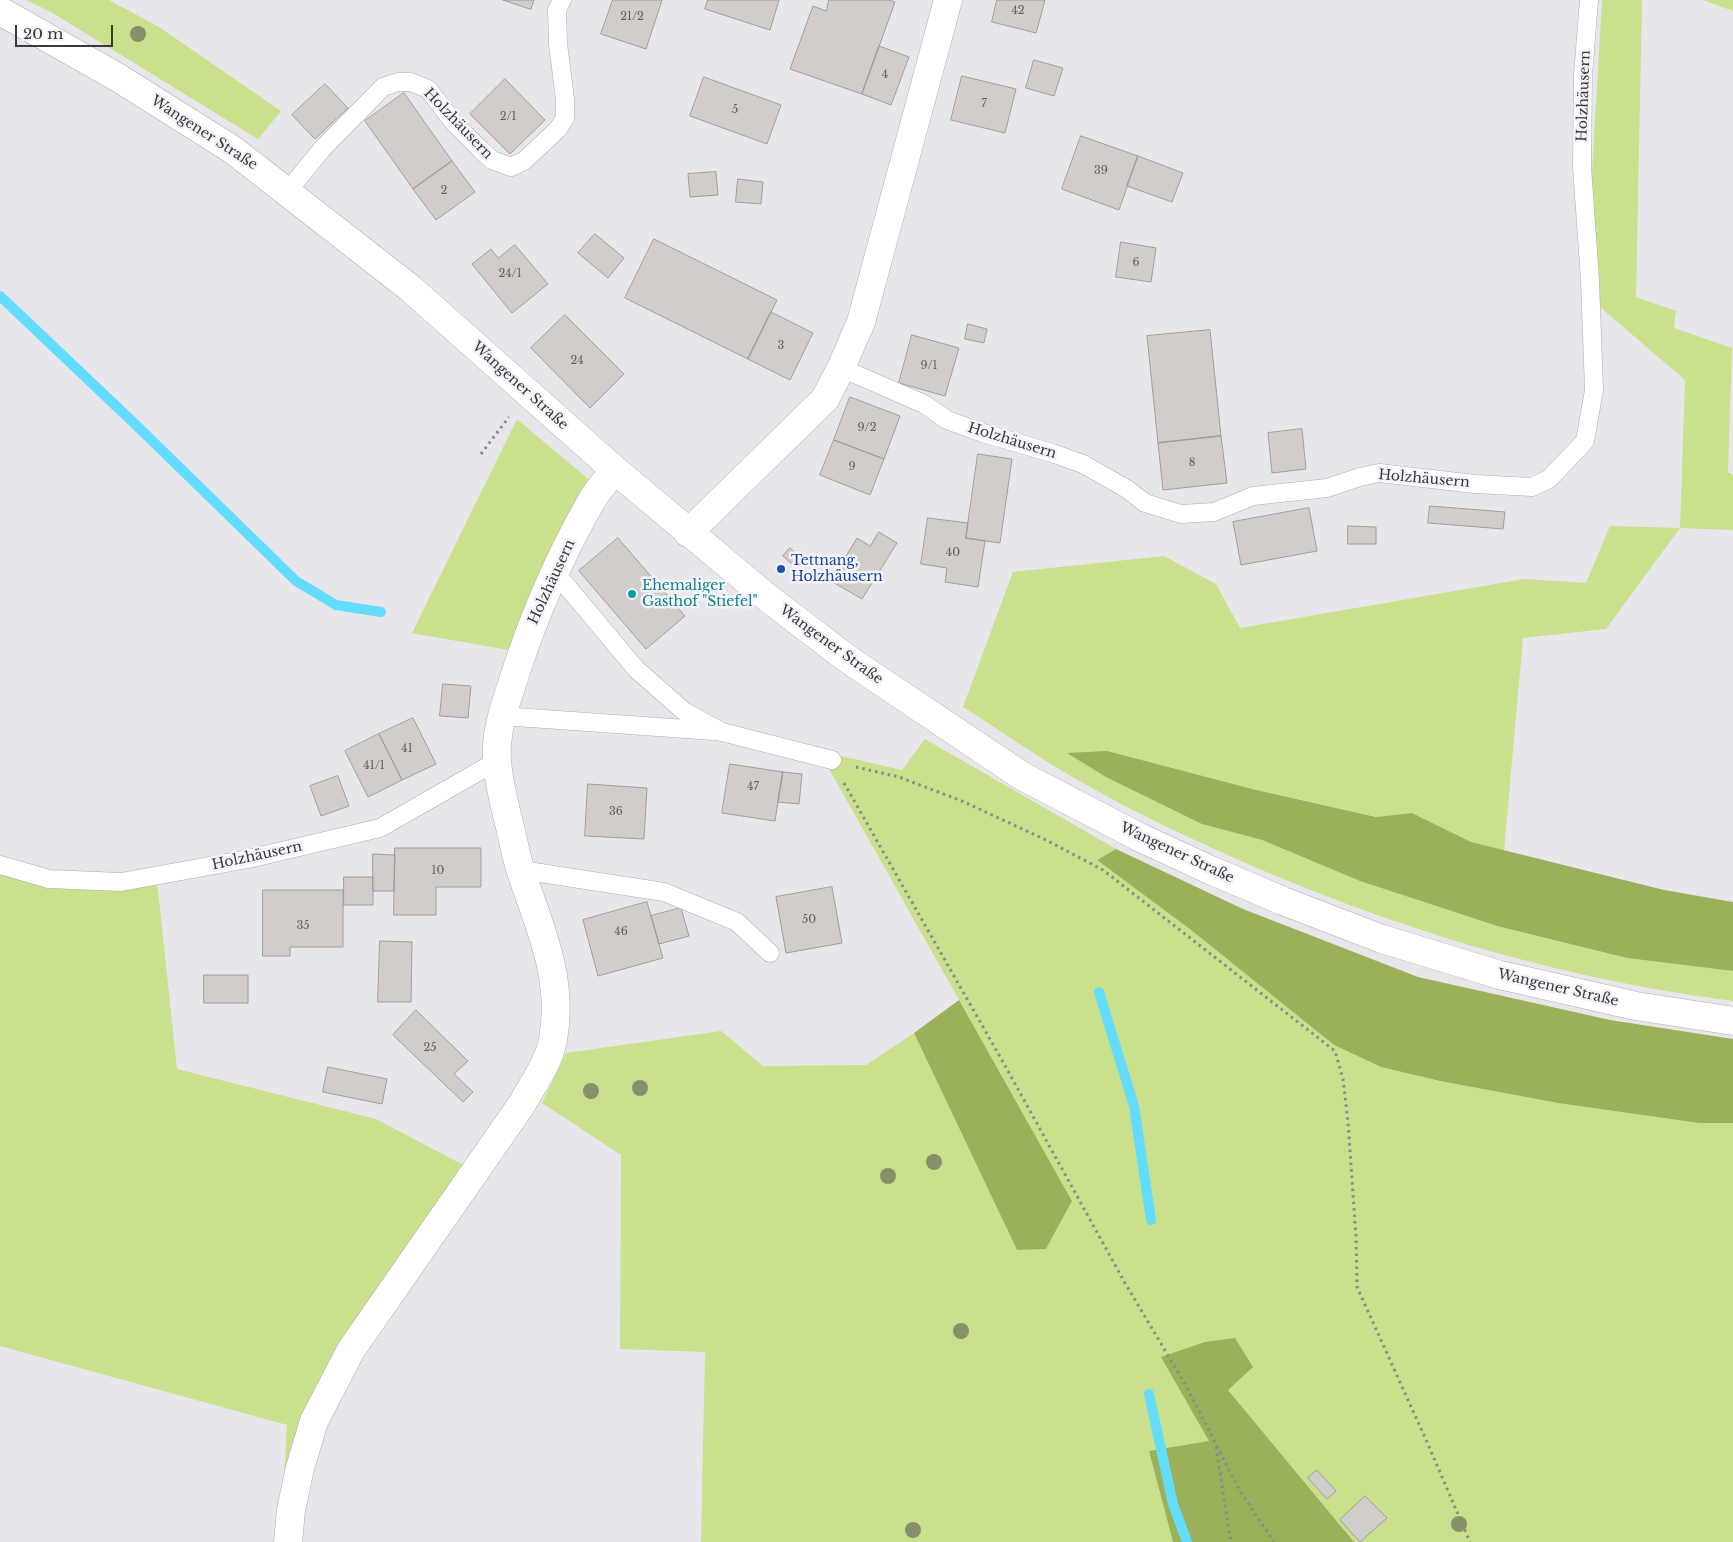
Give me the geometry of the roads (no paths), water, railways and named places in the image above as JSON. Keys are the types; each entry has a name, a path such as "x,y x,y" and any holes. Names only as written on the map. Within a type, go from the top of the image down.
{"main road":[{"path":"688,532 825,399 841,368 861,322 948,0"},
{"name":"Wangener Straße","path":"0,11 117,77 233,150 288,191 410,288 615,470 768,600 857,666 1022,776 1139,837 1283,901 1382,940 1510,977 1636,1006 1733,1021"},
{"name":"Holzhäusern","path":"288,1542 290,1510 314,1421 351,1350 522,1104 553,1042 556,993 552,964 543,932 520,870 504,803 497,761 497,741 502,716 523,646 555,572 592,498 615,470"}],"lane":[{"name":"Holzhäusern","path":"288,191 322,149 383,87 398,82 411,82 428,89 455,124 492,160 511,167 524,161 558,130 565,118 565,99 558,44 557,10 562,0"},
{"name":"Holzhäusern","path":"841,368 924,404 947,420 1083,464 1127,489 1145,503 1181,514 1214,512 1253,496 1327,488 1379,473 1475,484 1532,487 1549,479 1585,442 1594,390 1590,280 1582,167 1583,75 1589,0"},
{"path":"555,572 636,669 685,712 722,732"},
{"path":"502,716 722,732 832,760"},
{"name":"Holzhäusern","path":"0,865 49,879 121,882 248,859 380,828 497,761"},
{"path":"520,870 664,892 737,922 770,953"}],"waterway":[{"path":"0,296 296,581 336,605 381,612"},
{"path":"1099,992 1134,1106 1151,1220"},
{"path":"1149,1394 1173,1504 1187,1542"}],"place":[{"name":"Tettnang, Holzhäusern","path":"781,569"},
{"name":"Ehemaliger Gasthof \"Stiefel\"","path":"632,594"}]}
